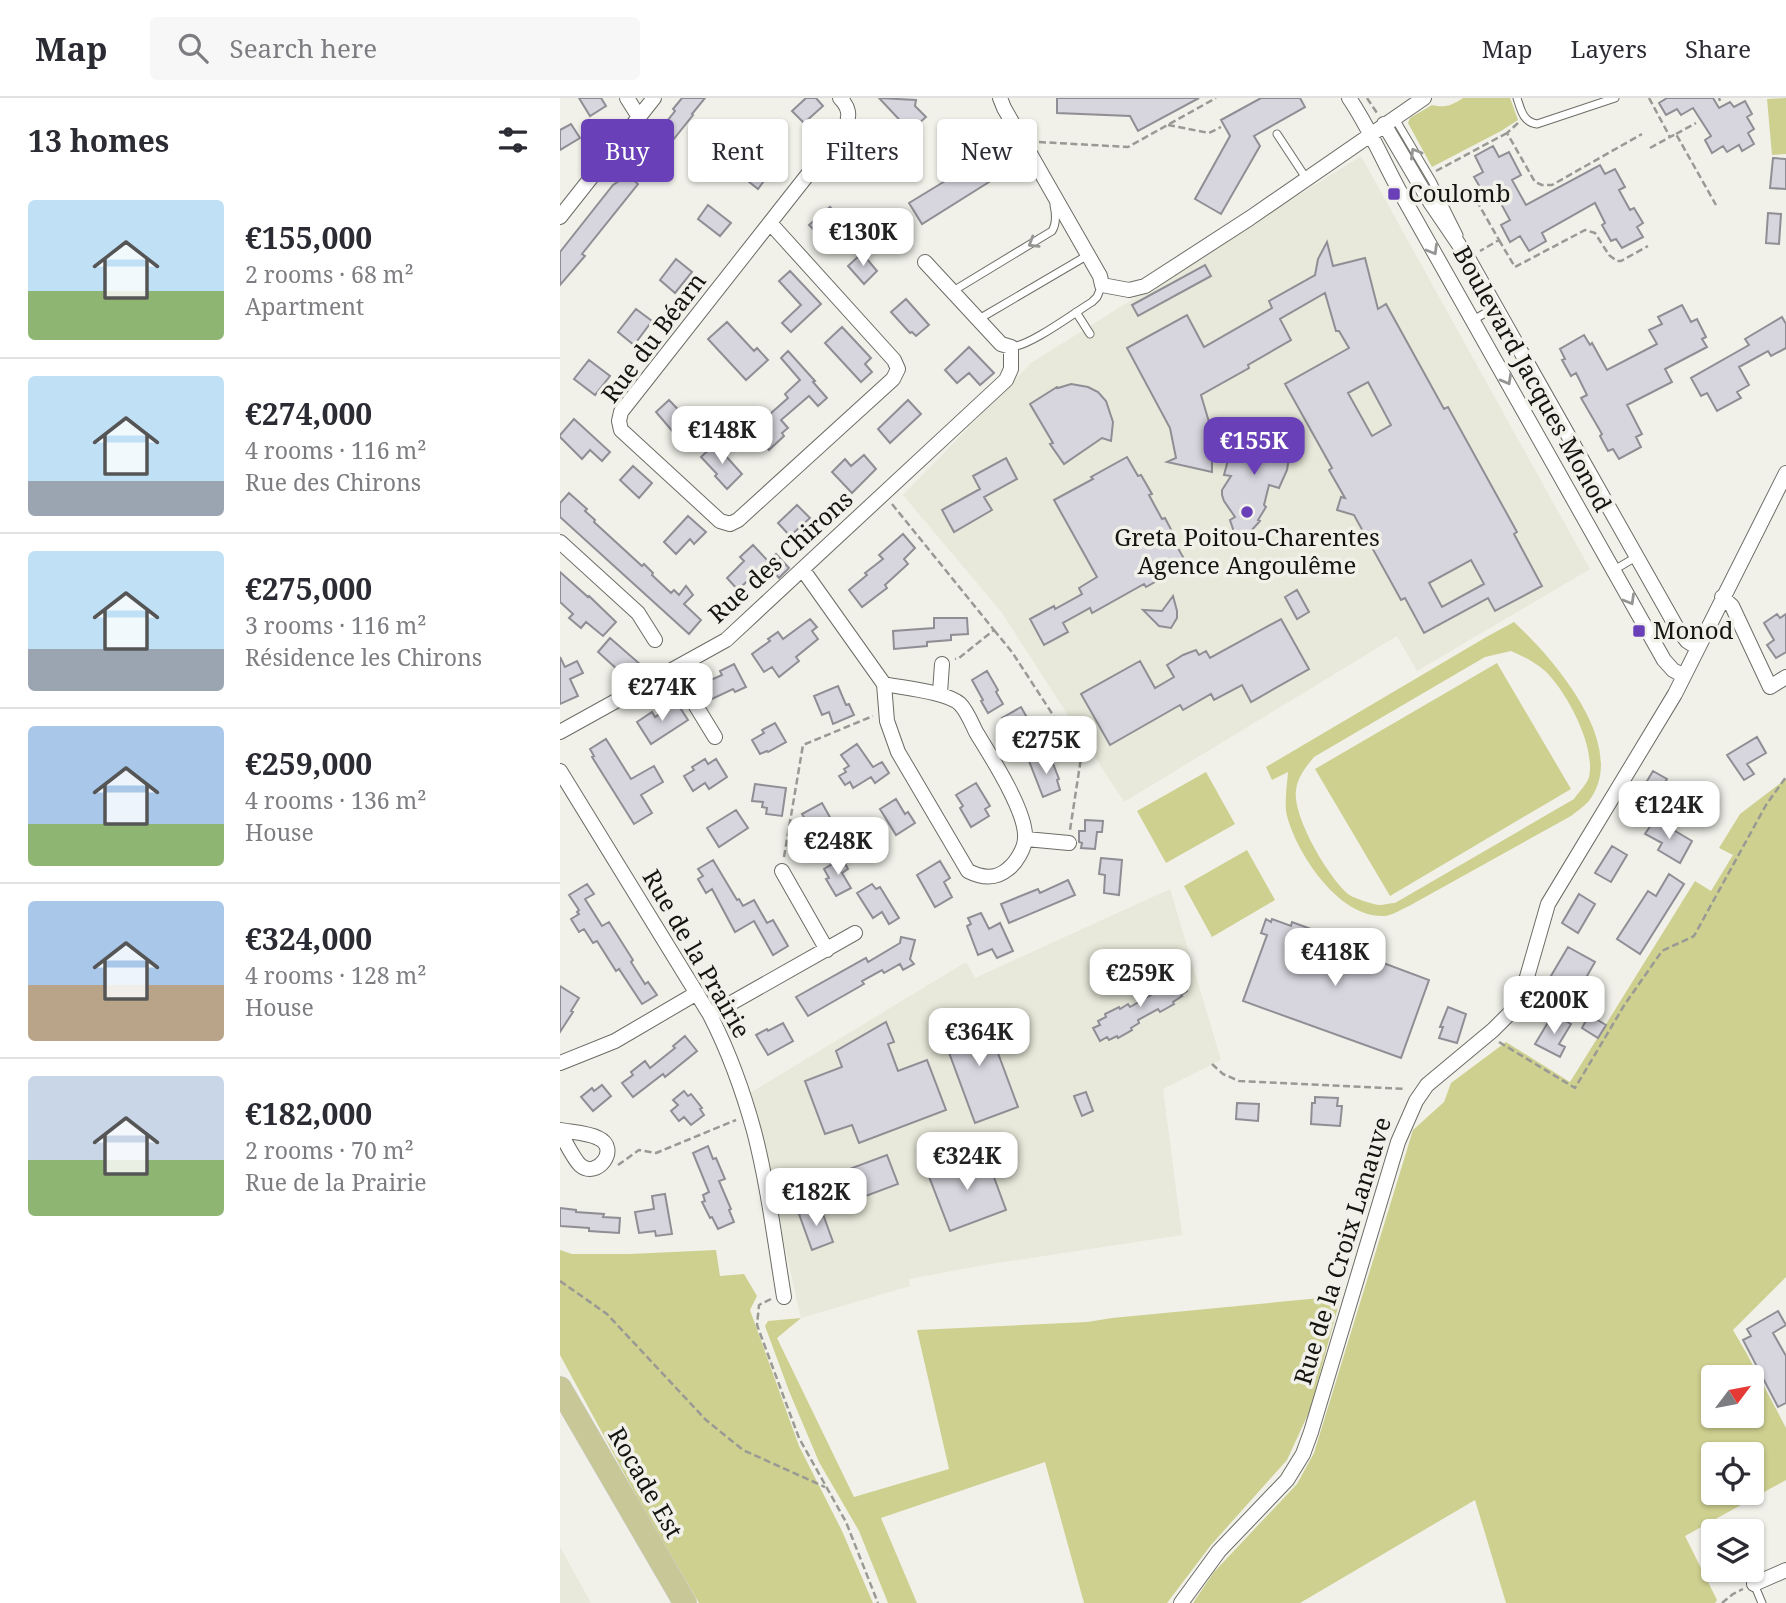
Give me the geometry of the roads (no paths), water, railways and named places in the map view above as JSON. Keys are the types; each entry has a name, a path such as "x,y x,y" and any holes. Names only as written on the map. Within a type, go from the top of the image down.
{"main road":[{"name":"Rocade Est","path":"560,1388 685,1603"},
{"name":"Rocade Est","path":"560,1414 668,1603"}],"street":[{"path":"627,98 639,117"},
{"path":"560,217 654,98"},
{"name":"Rue du Béarn","path":"771,224 894,360 898,369 893,379 738,520 730,524 720,521 621,430 621,412 846,126 849,116 846,104 841,98"},
{"path":"1000,98 1100,276 1101,285 1129,290 1144,286 1250,218 1424,98"},
{"name":"Boulevard Jacques Monod","path":"1349,98 1664,660 1673,670 1684,676"},
{"name":"Boulevard Jacques Monod","path":"1389,121 1430,202 1468,258 1677,628 1687,641 1698,648"},
{"path":"925,262 1001,344 1011,347"},
{"name":"Rue des Chirons","path":"560,732 726,640 1006,380 1012,369 1011,347"},
{"name":"Rue de la Croix Lanauve","path":"1181,1603 1219,1551 1286,1480 1303,1454 1398,1142 1416,1101 1437,1076 1488,1035 1509,1014 1518,1000 1548,904 1675,694 1786,472"},
{"path":"560,542 638,613 655,640"},
{"path":"803,570 884,684 887,721 898,752 968,871 980,877 994,877 1007,870 1017,860 1026,839 1024,824 1012,794 961,704 940,693 884,684"},
{"path":"1723,597 1732,606 1770,687 1786,677"},
{"path":"940,693 942,664"},
{"path":"674,670 715,737"},
{"name":"Rue de la Prairie","path":"560,771 697,993 725,1045 749,1115 784,1297"},
{"path":"1026,839 1069,843"},
{"path":"782,871 827,950"},
{"path":"710,1015 855,933"},
{"path":"560,1063 615,1041 697,993"},
{"path":"560,1131 598,1138 605,1142 608,1151 606,1160 592,1169 580,1165 560,1131"},
{"path":"1754,1584 1786,1570"}],"lane":[{"path":"1517,98 1524,118 1537,124 1615,98"},
{"path":"1389,121 1428,175 1454,223 1468,258"},
{"path":"1277,134 1306,178"},
{"path":"953,291 1052,231 1056,219 1049,187"},
{"path":"979,319 1088,254"},
{"path":"1011,347 1028,342 1092,302 1101,285"},
{"path":"1473,320 1496,307"},
{"path":"1076,312 1090,334"},
{"path":"1613,570 1636,557"},
{"path":"1754,1584 1762,1603"}],"place":[{"name":"Coulomb","path":"1394,194"},
{"name":"Greta Poitou-Charentes Agence Angoulême","path":"1247,512"},
{"name":"Monod","path":"1639,631"}]}
